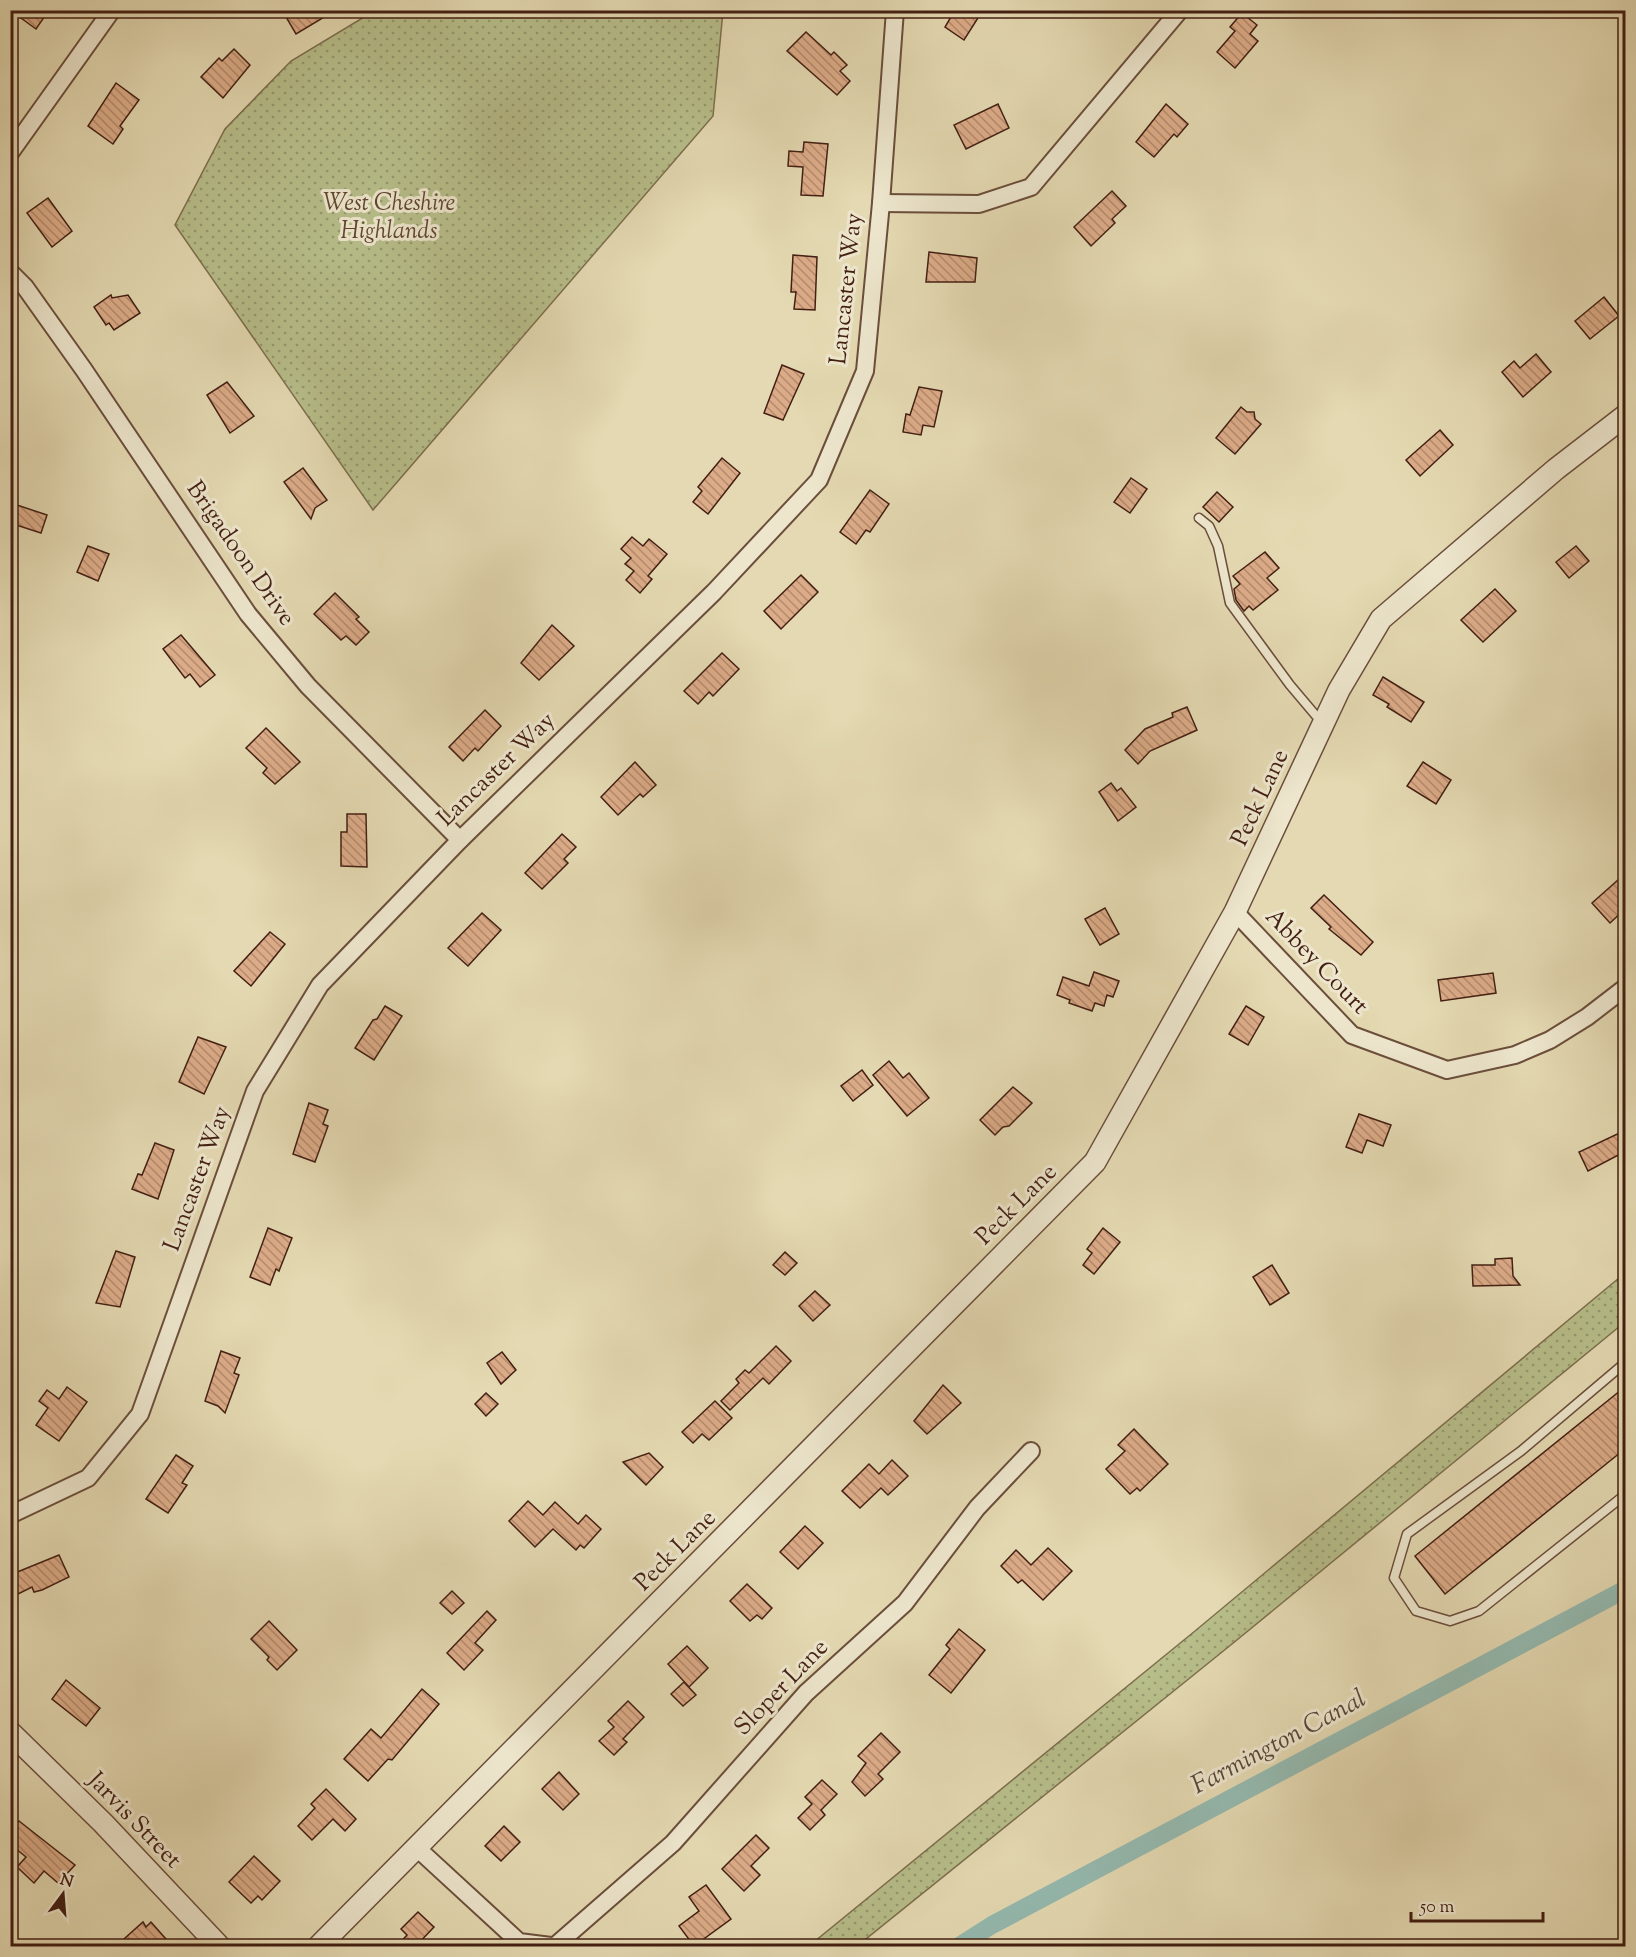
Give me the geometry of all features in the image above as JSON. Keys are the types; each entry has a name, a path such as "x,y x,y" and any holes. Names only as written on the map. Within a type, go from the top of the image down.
{"street":[{"path":"10,153 112,10"},
{"name":"Lancaster Way","path":"10,1515 88,1478 140,1413 255,1091 320,985 460,840 714,592 819,480 865,371 881,203 895,10"},
{"path":"881,203 979,204 1030,187 1180,10"},
{"name":"Brigadoon Drive","path":"10,272 26,287 86,373 248,614 308,686 460,840"},
{"name":"Peck Lane","path":"319,1947 1095,1162 1235,912 1339,690 1381,619 1556,469 1626,415"},
{"name":"Abbey Court","path":"1235,912 1352,1035 1447,1070 1515,1055 1541,1044 1587,1017 1626,987"},
{"name":"Sloper Lane","path":"418,1849 519,1942 553,1947 673,1842 806,1693 905,1603 977,1508 1031,1451"},
{"name":"Jarvis Street","path":"10,1732 103,1823 219,1947"}],"lane":[{"path":"1199,518 1209,526 1218,546 1230,603 1290,685 1323,724"},
{"path":"1626,1362 1521,1451 1407,1534 1394,1578 1416,1611 1450,1621 1479,1611 1626,1494"}],"green space":[{"name":"West Cheshire Highlands","path":"374,11 723,11 713,116 373,510 175,225 225,129 291,61"},
{"path":"1625,1273 1625,1322 1232,1644 866,1939 871,1946 809,1946 1195,1631"}],"building":[{"path":"10,10 49,10 36,29"},
{"path":"296,10 336,10 296,34 286,17"},
{"path":"955,10 983,10 964,40 945,27"},
{"path":"1242,13 1257,25 1250,34 1258,41 1235,68 1217,52 1235,31 1230,27"},
{"path":"806,32 831,55 834,52 847,65 840,71 850,81 837,95 787,51"},
{"path":"234,49 250,65 223,98 201,77 219,58 222,61"},
{"path":"116,83 139,100 120,126 123,129 113,144 88,126"},
{"path":"998,104 1009,128 966,149 954,125"},
{"path":"1166,104 1188,124 1177,137 1174,134 1154,157 1136,142"},
{"path":"804,142 828,144 823,196 801,195 803,167 788,166 789,151 803,152"},
{"path":"1112,191 1126,206 1112,219 1115,223 1091,246 1074,227"},
{"path":"48,198 72,231 52,247 27,213"},
{"path":"929,252 977,258 975,282 926,282"},
{"path":"793,255 817,257 815,310 794,309 796,292 791,292"},
{"path":"111,295 112,298 128,295 140,313 114,330 109,323 106,325 94,307"},
{"path":"1604,297 1619,316 1590,339 1575,321"},
{"path":"1536,354 1551,372 1523,397 1502,372 1514,361 1520,368"},
{"path":"782,365 804,374 783,420 764,413"},
{"path":"227,382 254,416 230,433 207,395"},
{"path":"919,387 942,391 934,427 923,425 921,435 903,432 906,414 910,415"},
{"path":"1241,407 1247,412 1254,412 1255,419 1261,424 1235,454 1216,438"},
{"path":"1440,430 1453,445 1420,476 1406,460"},
{"path":"722,458 740,473 708,514 693,502 702,491 698,487"},
{"path":"303,468 327,500 315,508 311,519 284,482"},
{"path":"1131,478 1147,489 1130,513 1114,502"},
{"path":"870,490 889,504 870,532 866,530 856,544 840,532"},
{"path":"1217,492 1233,507 1219,522 1203,507"},
{"path":"14,504 47,515 41,533 10,523"},
{"path":"632,537 643,546 649,539 667,554 648,576 652,579 640,593 626,580 634,571 625,564 631,558 621,549"},
{"path":"88,546 109,554 98,581 77,572"},
{"path":"1576,546 1589,561 1569,578 1556,562"},
{"path":"1265,552 1279,568 1267,578 1278,590 1253,610 1249,606 1244,611 1236,600 1234,589 1240,584 1233,576"},
{"path":"801,575 818,592 781,629 764,611"},
{"path":"1495,589 1516,611 1483,642 1461,620"},
{"path":"335,593 359,617 356,619 369,632 356,645 346,636 341,640 314,614"},
{"path":"552,625 574,646 539,680 521,663"},
{"path":"181,635 215,675 200,687 190,674 185,678 163,649"},
{"path":"722,653 739,669 713,696 709,692 698,704 684,691"},
{"path":"1383,677 1424,702 1411,722 1387,707 1389,704 1373,695"},
{"path":"1187,707 1197,730 1150,751 1138,764 1125,750 1145,729 1173,717 1172,713"},
{"path":"485,710 501,726 478,751 475,748 463,761 449,747"},
{"path":"266,728 300,762 275,784 263,773 267,768 246,748"},
{"path":"635,762 656,785 643,797 640,794 618,815 601,797"},
{"path":"1423,762 1451,780 1436,804 1407,786"},
{"path":"1111,783 1117,791 1121,788 1136,807 1118,821 1099,792"},
{"path":"347,814 366,814 367,867 341,866 341,832 347,832"},
{"path":"562,834 576,847 564,859 568,863 542,889 525,873"},
{"path":"1626,873 1626,901 1619,907 1623,911 1610,923 1592,903"},
{"path":"1324,895 1373,942 1361,955 1329,929 1331,927 1311,908"},
{"path":"1105,908 1119,934 1100,945 1085,919"},
{"path":"482,913 501,930 468,966 448,948"},
{"path":"270,932 285,944 251,986 234,971"},
{"path":"1094,972 1119,981 1113,997 1107,995 1104,1006 1095,1003 1092,1011 1069,1003 1070,1000 1057,995 1063,977 1089,986"},
{"path":"1493,973 1496,993 1441,1001 1438,980"},
{"path":"385,1006 402,1016 374,1060 355,1048"},
{"path":"1246,1006 1264,1017 1248,1045 1229,1034"},
{"path":"198,1037 226,1047 204,1094 179,1082"},
{"path":"889,1061 903,1078 909,1073 929,1098 907,1116 873,1075"},
{"path":"862,1070 873,1085 853,1101 841,1086"},
{"path":"1013,1087 1032,1103 1009,1126 1003,1127 995,1135 980,1120"},
{"path":"309,1103 328,1110 323,1124 328,1126 315,1162 293,1154"},
{"path":"1359,1114 1391,1125 1383,1146 1367,1140 1362,1153 1346,1147"},
{"path":"1626,1130 1626,1151 1588,1171 1579,1152"},
{"path":"155,1143 174,1150 158,1199 132,1189 138,1174 142,1175"},
{"path":"268,1228 292,1238 279,1271 276,1269 270,1285 250,1277"},
{"path":"1103,1228 1120,1242 1094,1274 1083,1265 1092,1253 1087,1249"},
{"path":"116,1251 135,1257 120,1307 96,1303"},
{"path":"785,1252 797,1263 785,1275 773,1265"},
{"path":"1512,1258 1513,1276 1520,1285 1473,1286 1472,1265 1495,1265 1495,1259"},
{"path":"1272,1265 1289,1293 1270,1305 1253,1277"},
{"path":"815,1291 830,1305 813,1321 799,1306"},
{"path":"776,1346 791,1361 769,1384 763,1378 730,1410 721,1401 739,1383 736,1379 745,1370 749,1373"},
{"path":"221,1351 240,1358 234,1373 239,1375 225,1413 218,1406 205,1401"},
{"path":"502,1352 516,1370 501,1384 487,1363"},
{"path":"943,1385 961,1403 927,1434 914,1421"},
{"path":"1626,1386 1626,1448 1445,1594 1415,1556"},
{"path":"67,1387 87,1402 59,1441 36,1425 48,1408 39,1401 47,1390 59,1399"},
{"path":"486,1393 498,1404 486,1416 475,1404"},
{"path":"715,1401 732,1418 709,1440 702,1434 693,1443 682,1432"},
{"path":"1134,1429 1168,1464 1140,1491 1137,1488 1130,1494 1106,1469 1125,1451 1118,1445"},
{"path":"649,1453 663,1467 646,1485 623,1462"},
{"path":"176,1455 193,1466 182,1483 187,1485 168,1513 146,1499"},
{"path":"892,1460 908,1476 888,1495 881,1488 860,1508 842,1491 869,1464 879,1474"},
{"path":"528,1501 543,1515 555,1502 578,1524 586,1515 601,1529 584,1548 580,1545 576,1550 553,1529 535,1547 509,1521"},
{"path":"805,1526 823,1543 798,1569 780,1552"},
{"path":"1048,1548 1072,1571 1043,1600 1022,1580 1018,1583 1001,1566 1016,1550 1031,1565"},
{"path":"59,1555 69,1577 42,1590 34,1592 32,1587 18,1594 10,1575"},
{"path":"747,1584 772,1608 762,1619 757,1615 750,1621 730,1601"},
{"path":"452,1591 464,1603 452,1614 440,1603"},
{"path":"487,1611 496,1620 475,1643 483,1650 464,1670 447,1653"},
{"path":"269,1621 297,1650 277,1670 267,1660 269,1657 251,1639"},
{"path":"959,1629 985,1650 951,1693 929,1675 950,1649 946,1645"},
{"path":"687,1646 708,1668 689,1687 668,1664"},
{"path":"66,1680 100,1708 86,1726 52,1699"},
{"path":"684,1682 696,1695 683,1706 671,1694"},
{"path":"422,1689 439,1704 392,1760 388,1759 368,1781 344,1759 371,1729 381,1738"},
{"path":"628,1701 644,1717 623,1739 627,1742 614,1755 599,1741 614,1727 608,1721"},
{"path":"881,1733 900,1752 878,1774 883,1779 865,1796 852,1782 866,1763 858,1756"},
{"path":"559,1772 579,1794 563,1810 542,1789"},
{"path":"822,1780 837,1794 821,1810 825,1815 810,1830 798,1818 812,1804 805,1797"},
{"path":"326,1789 356,1819 345,1831 333,1819 312,1840 298,1826 315,1808 311,1804"},
{"path":"19,1821 75,1865 58,1883 44,1871 34,1883 17,1867 26,1857 10,1844 10,1831"},
{"path":"504,1826 520,1842 501,1861 485,1846"},
{"path":"756,1835 769,1848 751,1866 760,1875 744,1891 722,1869"},
{"path":"254,1856 280,1881 262,1900 258,1896 251,1903 229,1882"},
{"path":"706,1885 731,1919 694,1946 679,1926 699,1911 689,1897"},
{"path":"418,1912 434,1927 415,1947 396,1947 407,1935 401,1929"},
{"path":"143,1922 146,1927 151,1922 166,1939 158,1947 115,1947"}],"waterway":[{"name":"Farmington Canal","path":"959,1946 992,1925 1626,1589"}]}
